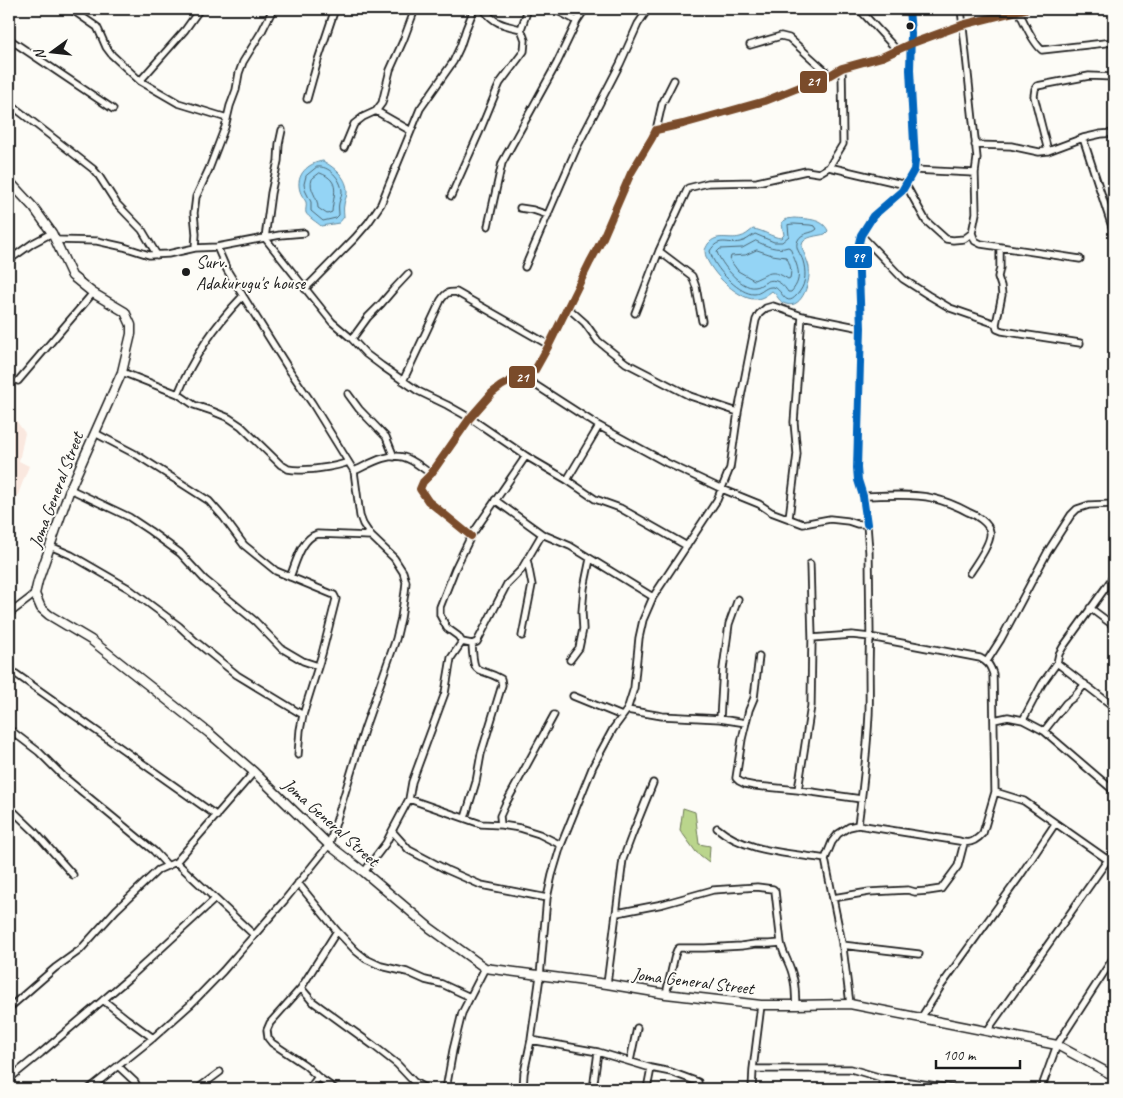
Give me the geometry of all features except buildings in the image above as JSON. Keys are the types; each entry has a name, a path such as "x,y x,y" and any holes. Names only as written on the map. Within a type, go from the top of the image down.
{"street":[{"path":"72,9 96,27 112,55 140,81 178,103 228,118"},
{"path":"140,81 185,30 200,9"},
{"path":"195,248 194,213 196,197 209,169 228,118 236,90 238,73 273,9"},
{"path":"307,99 335,9"},
{"path":"344,148 354,124 376,111 382,103 390,70 415,9"},
{"path":"305,289 355,238 381,204 420,109 453,62 474,9"},
{"path":"483,9 502,25 521,29"},
{"path":"451,196 500,83 524,51 525,40 521,29 528,9"},
{"path":"554,9 577,21"},
{"path":"488,226 502,163 585,9"},
{"path":"525,268 586,130 638,24 648,9"},
{"path":"859,9 897,50"},
{"path":"858,825 869,712 870,637 867,524 863,496 858,480 861,328 858,247 861,235 873,216 902,192 914,170 909,9"},
{"path":"961,9 977,158 975,173 976,213 972,233 975,241 981,244 1080,259"},
{"path":"656,130 765,101 830,75 842,68 882,57 910,44 962,26 1021,9 1034,40 1042,50 1114,42"},
{"path":"750,45 785,36 830,75"},
{"path":"9,39 112,109"},
{"path":"635,313 659,251 688,188 708,183 757,182 806,171 819,173 829,167 843,144 842,68"},
{"path":"1048,151 1034,96 1037,86 1089,76 1114,77"},
{"path":"471,536 428,501 420,489 423,482 470,418 496,389 535,370 602,240 632,173 656,130 662,104 674,80"},
{"path":"9,104 93,170 103,181 118,204 142,230 157,255"},
{"path":"376,111 410,131"},
{"path":"282,130 265,238 332,322 366,354 418,391 470,418 595,499 620,508 687,546"},
{"path":"975,145 1003,146 1039,152 1048,151 1083,138 1114,133"},
{"path":"1083,138 1114,234"},
{"path":"829,167 906,185 926,221 946,239 964,239 972,233"},
{"path":"914,170 975,173"},
{"name":"Joma General Street","path":"9,181 34,208 53,237 72,276 93,293 125,312 131,324 122,372 70,489 38,581 35,594 41,608 91,640 209,733 254,772 329,846 364,872 430,928 485,968 607,984 666,994 761,1005 850,1004 1057,1045 1114,1076"},
{"path":"520,208 548,215"},
{"path":"9,260 33,243 53,237 97,242 149,255 157,255 280,235 304,233"},
{"path":"861,235 903,279 950,308 996,324"},
{"path":"89,1089 153,1038 190,1005 223,971 329,846 364,730 396,639 405,592 406,582 403,572 394,558 371,536 363,524 360,516 354,471 227,270 217,246"},
{"path":"1000,247 998,276 1002,296 996,324 997,329 1080,343"},
{"path":"659,251 692,276 702,320"},
{"path":"352,339 368,317 408,274"},
{"path":"403,381 445,293 456,292 549,345"},
{"path":"18,381 93,293"},
{"path":"178,394 185,377 208,338 224,315 243,296"},
{"path":"523,1089 540,976 547,898 561,845 593,766 613,729 627,710 634,688 639,638 643,620 653,597 717,500 730,468 738,412 754,329 759,314 766,308 773,306 802,316 861,328"},
{"path":"567,307 585,323 598,341 626,363 690,396 738,412"},
{"path":"789,518 797,454 794,422 802,316"},
{"path":"122,372 178,394 194,405 235,422 281,465 289,469 303,470 348,462"},
{"path":"523,377 599,426 667,463 759,504 771,512 803,524 830,519 867,524"},
{"path":"348,394 359,409 386,437 394,457"},
{"path":"567,480 599,426"},
{"path":"95,433 137,455 209,501 244,545 268,566 290,578 334,595 336,599 322,654 303,715 298,755"},
{"path":"526,456 471,536 440,606 440,615 447,628 458,636 462,642 472,644 476,642 507,584 520,570 542,534"},
{"path":"354,471 382,458 403,457 430,474"},
{"path":"70,489 129,517 150,531 180,554 205,580 255,621 281,648 303,661 318,666"},
{"path":"863,496 931,497 976,515 990,529 991,534 989,542 970,573"},
{"path":"495,500 542,534 570,546 653,597"},
{"path":"987,662 1048,552 1071,515 1077,509 1089,505 1114,504"},
{"path":"290,578 302,549 312,536 317,534 371,536"},
{"path":"50,546 71,555 128,588 172,620 237,675 303,715"},
{"path":"522,636 532,584 527,559"},
{"path":"570,660 579,648 583,629 584,588 590,559"},
{"path":"798,790 811,706 810,564"},
{"path":"1023,720 1042,684 1057,663 1059,654 1114,576"},
{"path":"9,614 35,594"},
{"path":"720,719 723,668 729,624 738,599"},
{"path":"1090,608 1114,626"},
{"path":"812,638 852,635 870,637 980,658 987,662 993,674 995,792 983,833 979,838 970,843 964,843 858,825 849,827 838,834 832,842 825,859 842,945 850,1004"},
{"path":"364,872 386,844 409,799 412,782 444,699 451,658 462,642"},
{"path":"465,818 476,782 480,754 502,685 501,679 477,670 474,666 472,644"},
{"path":"759,656 754,698 742,739 736,778 745,784 755,786 861,799"},
{"path":"1057,663 1114,707"},
{"path":"9,669 217,816"},
{"path":"1044,731 1066,703 1085,684"},
{"path":"573,696 622,716"},
{"path":"627,710 662,716 720,719 746,723"},
{"path":"501,825 500,816 505,805 554,715"},
{"path":"994,720 1008,717 1023,720 1044,731 1114,790"},
{"path":"9,730 38,752 62,776 154,851 168,866"},
{"path":"9,1008 80,950 116,910 158,870 176,862 254,772"},
{"path":"607,984 623,859 653,783"},
{"path":"995,792 1024,801 1108,860"},
{"path":"409,799 481,824 520,828 539,834 561,845"},
{"path":"9,806 73,875"},
{"path":"921,1018 941,986 1056,824"},
{"path":"717,828 744,843 781,853 825,859"},
{"path":"392,831 409,850 481,885 547,898"},
{"path":"833,898 869,892 908,890 928,892 941,889 958,866 964,843"},
{"path":"987,1031 1114,851"},
{"path":"176,862 254,935"},
{"path":"298,883 337,931 366,959 381,966 407,972 425,980 442,984 470,997"},
{"path":"617,913 663,904 713,890 757,886 772,889 775,891 782,950 794,978 796,1005"},
{"path":"9,1079 103,1000 215,899"},
{"path":"335,1089 305,1065 272,1043 268,1038 266,1030 270,1023 302,988 337,931"},
{"path":"666,994 675,955 679,948 705,948 781,942"},
{"path":"842,945 919,954"},
{"path":"1041,1089 1057,1045 1114,957"},
{"path":"446,1089 462,1013 485,968"},
{"path":"302,988 312,1001 374,1046 414,1082 426,1089"},
{"path":"103,1000 153,1038"},
{"path":"752,1089 761,1005"},
{"path":"630,1061 637,1028"},
{"path":"531,1040 598,1052 671,1072 698,1082 698,1089"},
{"path":"593,1089 598,1052"},
{"path":"118,1066 134,1082 138,1089"},
{"path":"648,1089 651,1068"},
{"path":"753,1069 851,1069 882,1078 957,1089"},
{"path":"197,1089 220,1072"},
{"path":"309,1089 318,1077"},
{"path":"882,1078 882,1089"}],"shaded area":[{"path":"9,411 25,433 19,461 29,466 17,497 9,500"}],"green space":[{"path":"683,808 695,812 699,844 710,846 709,862 696,852 680,830"}],"water":[{"path":"323,161 336,170 343,178 347,193 344,217 339,223 321,226 306,213 306,202 300,192 299,180 308,167"},
{"path":"794,218 818,221 828,231 825,234 808,238 803,242 802,247 808,264 809,279 805,292 792,305 783,303 772,291 760,298 748,298 732,289 710,266 705,251 711,241 719,238 736,238 747,234 753,229 781,238 784,235 782,222"}],"transit line":[{"name":"99","path":"867,524 857,468 861,328 858,247 861,235 873,216 902,191 914,170 909,9"},
{"name":"21","path":"471,536 428,501 420,489 423,482 431,474 470,418 492,393 510,381 523,377 535,370 602,240 631,173 656,130 765,101 830,75 842,68 882,57 910,44 962,25 1025,9"}],"place":[{"name":"Surv. Adakurugu's house","path":"186,272"}]}
